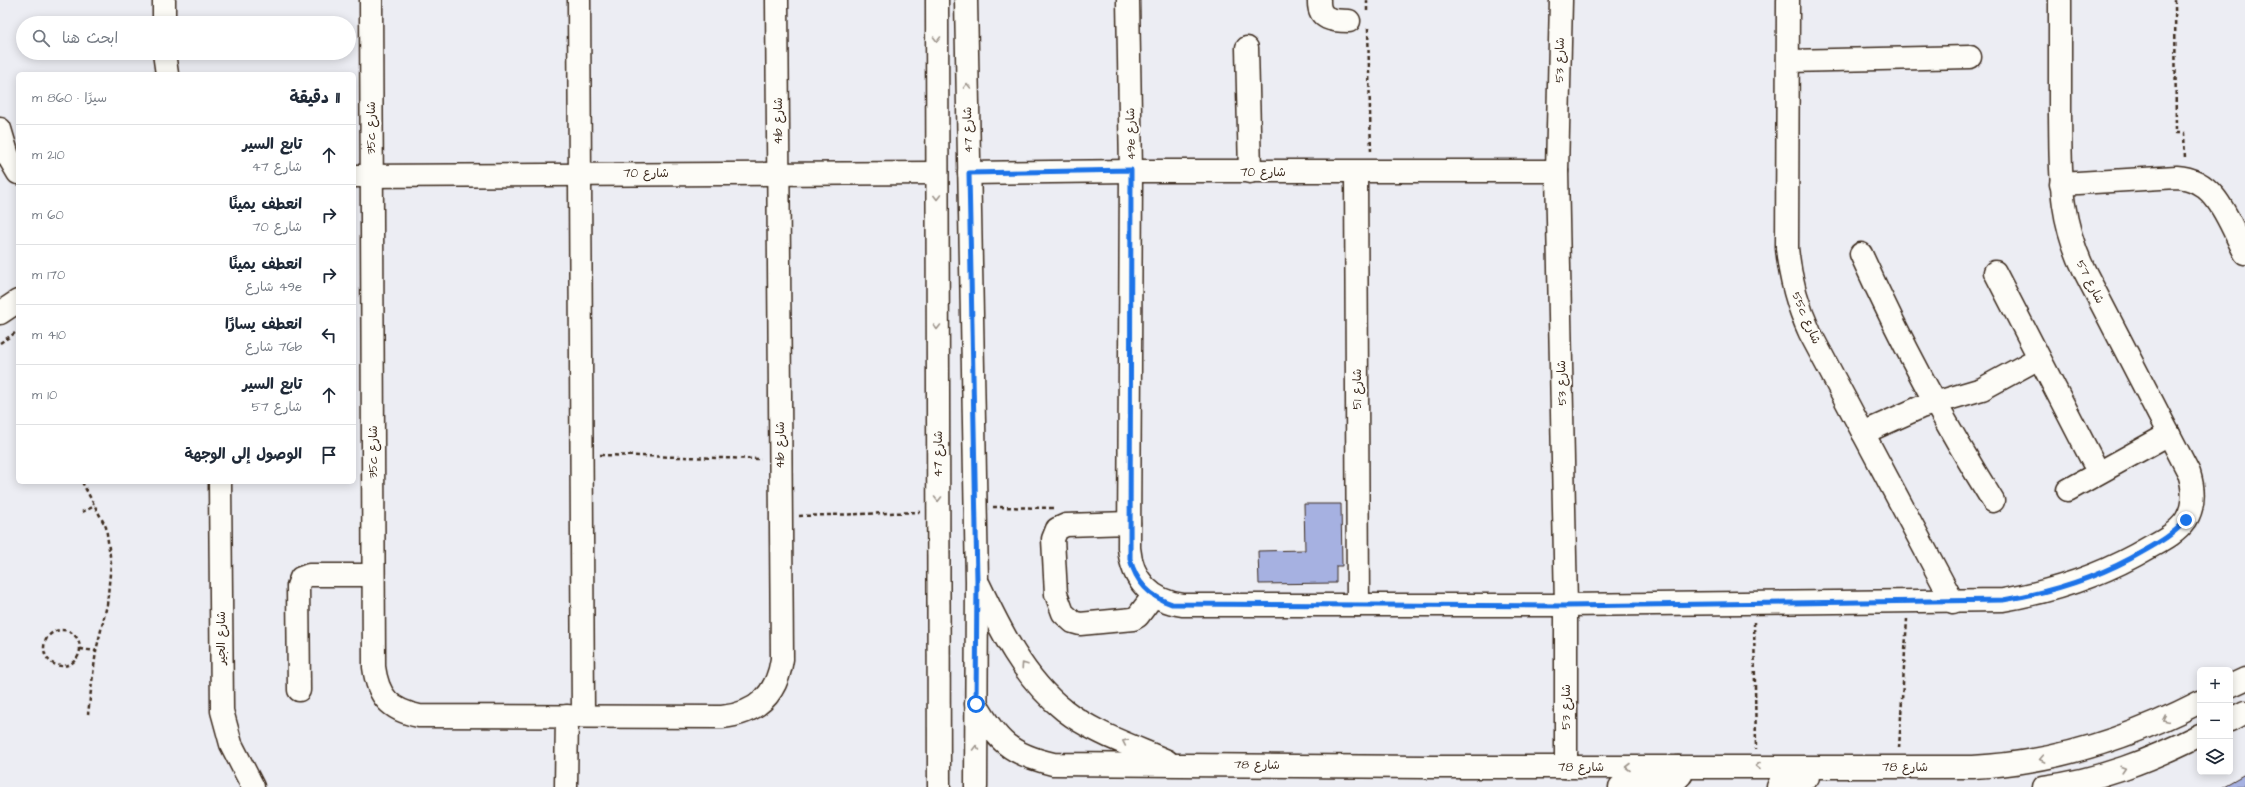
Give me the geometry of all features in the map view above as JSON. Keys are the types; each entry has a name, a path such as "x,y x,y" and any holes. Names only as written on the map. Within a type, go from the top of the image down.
{"street":[{"path":"164,0 164,16"},
{"name":"35c شارع","path":"371,0 362,176 373,575 374,668 376,682 382,695 392,706 405,713 419,716 575,716"},
{"path":"566,787 575,716 582,455 579,0"},
{"name":"41b شارع","path":"575,716 735,715 753,708 768,695 775,684 782,659 777,0"},
{"name":"شارع 47","path":"937,0 939,787"},
{"name":"شارع 47","path":"966,0 977,580 976,787"},
{"name":"49e شارع","path":"1128,0 1131,170 1129,548 1133,570 1145,588 1153,596"},
{"path":"1320,0 1320,10 1326,18 1331,20 1361,20"},
{"name":"شارع 53","path":"1561,0 1557,171 1566,606 1566,767"},
{"name":"55c شارع","path":"1788,0 1787,248 1792,283 1805,322 1953,602"},
{"name":"شارع 57","path":"1153,596 1162,601 1183,605 1566,606 1908,603 2003,600 2061,588 2117,566 2168,536 2186,520 2194,497 2189,473 2077,255 2065,220 2061,184 2060,0"},
{"path":"1247,48 1250,172"},
{"path":"1788,61 1970,58"},
{"path":"165,60 167,72"},
{"path":"0,129 8,156 16,170"},
{"name":"شارع 70","path":"969,173 1131,170 1250,172 1557,171"},
{"name":"شارع 51","path":"1358,605 1364,172"},
{"name":"شارع 70","path":"362,176 937,173"},
{"path":"2061,184 2186,177 2198,181 2208,188 2239,228 2245,253"},
{"path":"1861,254 1887,311 1934,402 1992,501"},
{"path":"1995,272 2094,462"},
{"path":"0,313 16,302"},
{"path":"1864,433 1934,402 1962,396 1982,389 2039,358"},
{"path":"2068,490 2169,434"},
{"name":"شارع الجير","path":"220,484 222,711 231,744 253,787"},
{"path":"1129,523 1066,525 1056,529 1053,539 1057,600 1068,618 1080,624 1133,620 1138,616 1153,596"},
{"path":"299,690 298,586 301,578 309,575 373,575"},
{"path":"977,580 1015,652 1030,674 1063,710 1087,725 1173,764"},
{"path":"2233,685 2245,679"},
{"name":"شارع 78","path":"976,704 988,724 1008,747 1028,759 1052,764 1173,764 1426,768 1999,766 2051,758 2124,736 2198,703"},
{"path":"2233,718 2245,712"},
{"path":"2044,787 2078,781 2130,767 2155,758 2197,737"},
{"path":"1620,787 1675,781 1680,775 1678,766"},
{"path":"1778,787 1782,779 1787,777 1875,774 1898,767"}],"path":[{"path":"1364,172 1361,20 1367,0"},
{"path":"2174,0 2176,133 2184,133 2186,177"},
{"path":"0,343 16,333"},
{"path":"582,455 780,460"},
{"path":"83,484 106,527 111,563 107,605 96,651 88,714"},
{"path":"82,512 95,506"},
{"path":"780,517 938,512"},
{"path":"1898,767 1908,603"},
{"path":"1753,604 1756,766"},
{"path":"61,630 72,633 79,643 80,649 76,660 66,666 60,666 54,665 46,656 44,645 50,635 61,630"},
{"path":"80,649 96,651"}],"building":[{"path":"1304,504 1341,504 1342,566 1336,566 1336,583 1259,584 1258,551 1305,550"},
{"path":"2245,774 2245,787 2222,787"}],"route":[{"path":"976,704 977,580 969,173 1131,170 1130,559 1138,580 1145,588 1153,596 1172,604 1566,606 1908,603 2003,600 2061,588 2117,566 2168,536 2178,529 2186,520"}]}
